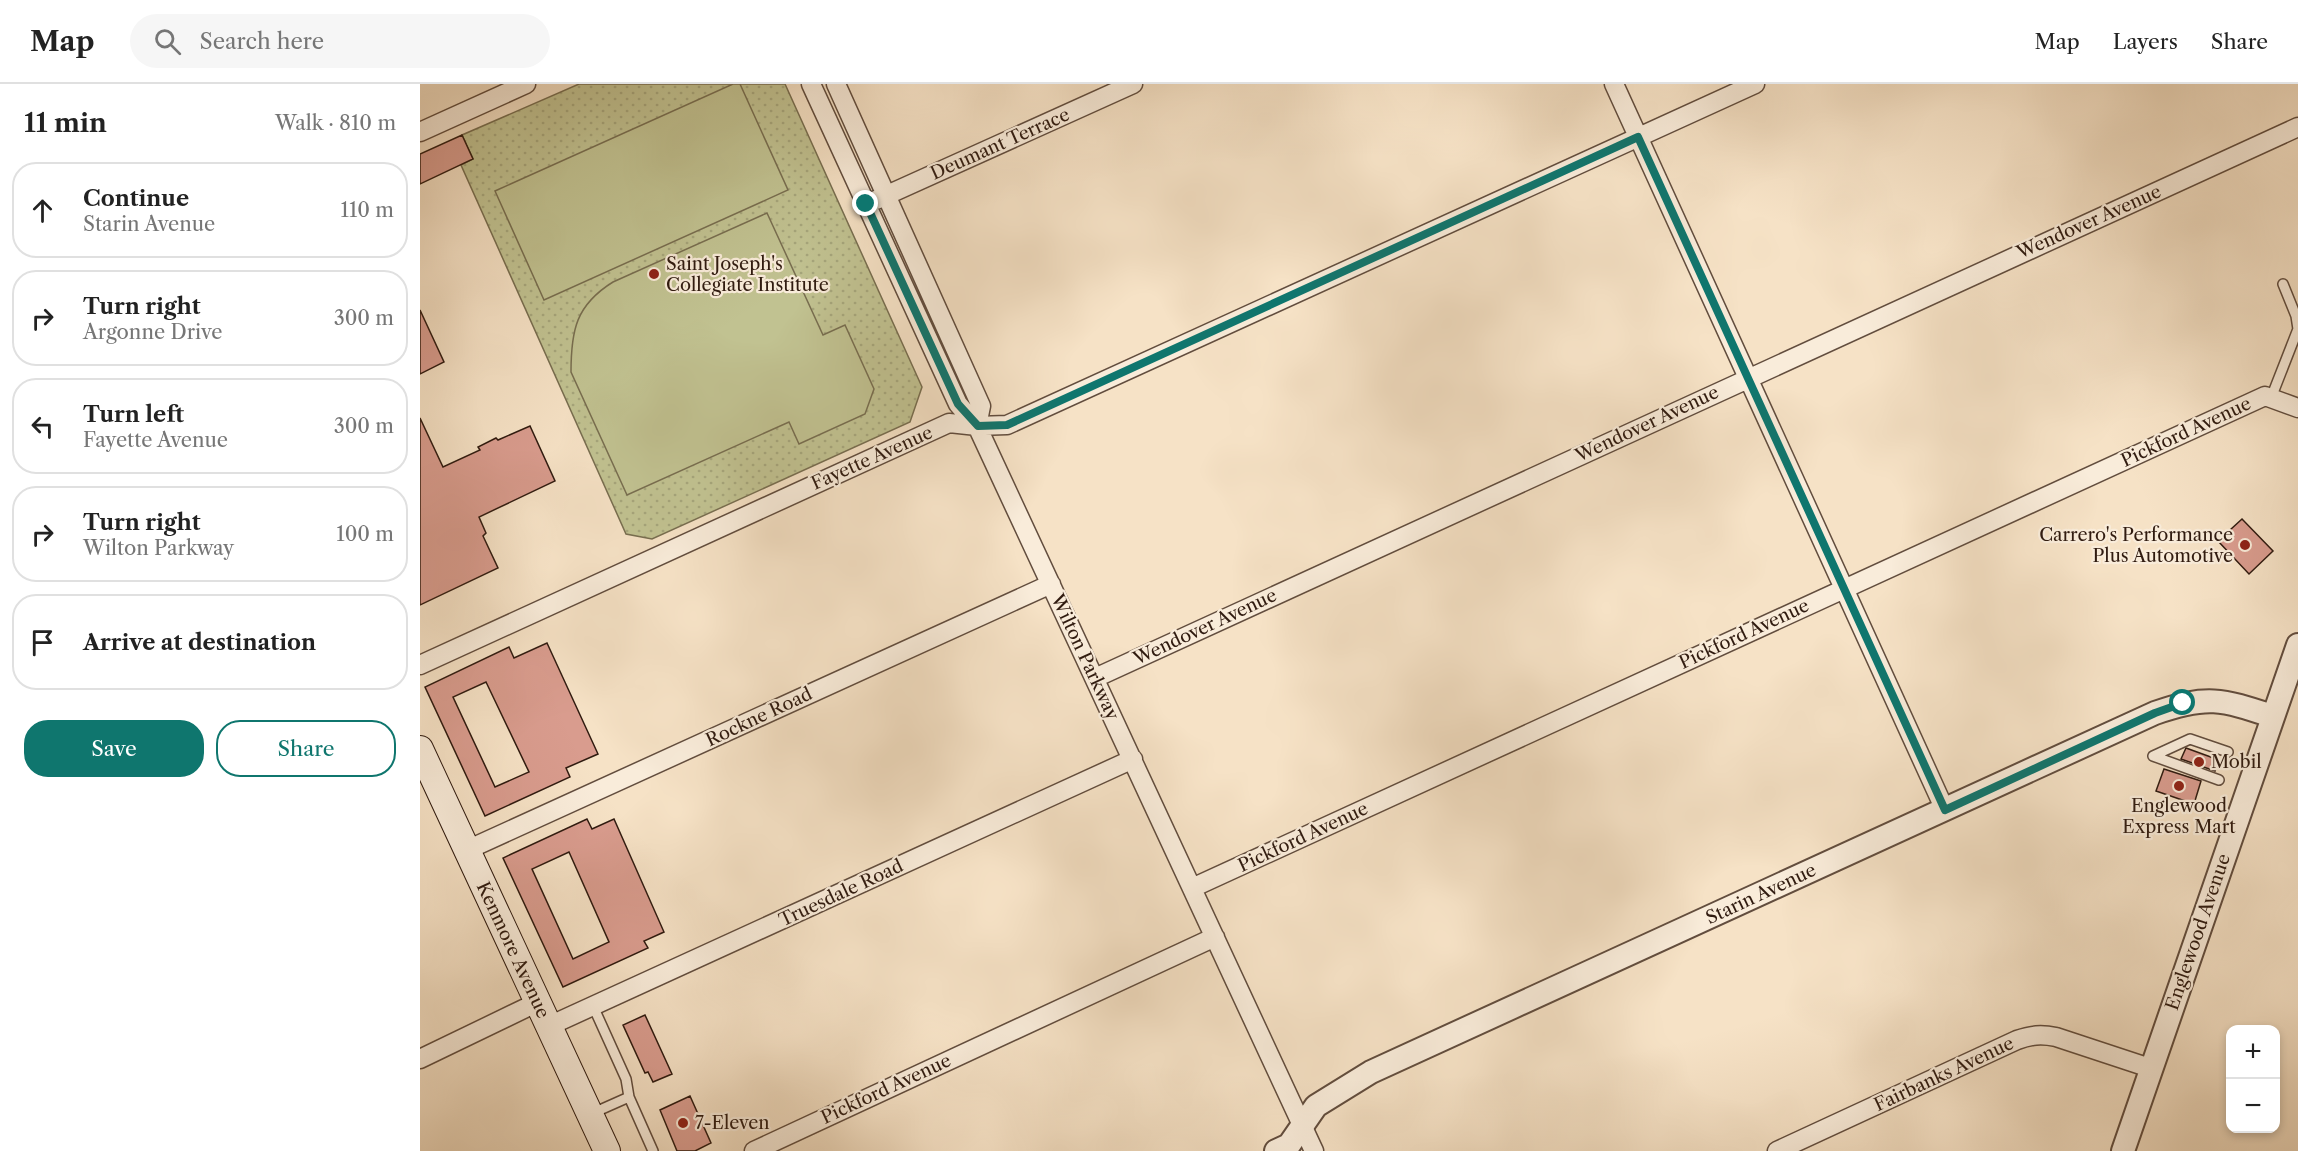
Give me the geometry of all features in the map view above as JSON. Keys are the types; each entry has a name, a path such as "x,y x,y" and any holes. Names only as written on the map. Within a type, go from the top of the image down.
{"main road":[{"name":"Kenmore Avenue","path":"422,757 607,1151"}],"street":[{"path":"420,132 526,84"},
{"name":"Wilton Parkway","path":"811,84 958,404 978,426 1215,937"},
{"name":"Wilton Parkway","path":"836,84 981,406 978,426"},
{"name":"Deumant Terrace","path":"866,204 1132,84"},
{"path":"1614,84 1945,810"},
{"name":"Fayette Avenue","path":"420,665 949,423 978,426 1007,425 1755,84"},
{"name":"Wendover Avenue","path":"1095,678 2298,127"},
{"name":"Pickford Avenue","path":"1192,888 2265,396 2298,408"},
{"name":"Rockne Road","path":"467,850 1052,584"},
{"name":"Englewood Avenue","path":"2123,1151 2298,645"},
{"name":"Starin Avenue","path":"1276,1151 1288,1145 1303,1128 1316,1106 1371,1072 2155,713 2183,703 2212,699 2272,716"},
{"name":"Truesdale Road","path":"549,1026 1133,759"},
{"path":"1215,937 1314,1151"},
{"name":"Pickford Avenue","path":"754,1151 1215,937"},
{"path":"420,1059 538,1002"},
{"name":"Fairbanks Avenue","path":"1777,1151 2031,1035 2056,1037 2150,1068"}],"lane":[{"path":"2271,398 2298,330 2296,316 2283,284"},
{"path":"2219,780 2153,756 2190,738 2228,752"},
{"path":"593,1006 626,1080 629,1097 653,1151"},
{"path":"590,1114 629,1097"}],"green space":[{"name":"Saint Joseph's Collegiate Institute","path":"579,84 785,84 922,387 910,422 652,539 626,534 461,165 473,159 462,135"},
{"path":"733,84 740,84 788,190 544,300 495,191"},
{"path":"767,213 823,335 845,325 874,389 865,414 799,444 789,422 627,495 571,372 572,343 578,320 591,300 613,282"}],"building":[{"path":"462,135 473,159 420,184 420,154"},
{"path":"420,310 444,362 420,374"},
{"path":"420,418 443,467 480,450 478,447 496,438 498,440 530,426 555,481 479,517 486,533 483,536 498,568 420,605"},
{"name":"Carrero's Performance Plus Automotive","path":"2242,519 2273,551 2249,574 2218,541"},
{"path":"547,643 598,754 566,768 570,777 485,816 425,687 509,647 514,658","holes":["486,682 529,772 495,787 453,697"]},
{"name":"Mobil","path":"2186,748 2219,760 2215,771 2181,759"},
{"name":"Englewood Express Mart","path":"2164,769 2201,781 2194,804 2156,791"},
{"path":"587,819 592,829 614,819 664,932 644,941 648,948 563,987 503,858","holes":["569,852 609,942 573,959 532,869"]},
{"path":"645,1015 672,1074 653,1082 648,1072 645,1073 623,1025"},
{"path":"690,1096 711,1143 695,1151 677,1151 660,1110"}],"place":[{"name":"Saint Joseph's Collegiate Institute","path":"654,274"},
{"name":"Carrero's Performance Plus Automotive","path":"2245,545"},
{"name":"Mobil","path":"2199,762"},
{"name":"Englewood Express Mart","path":"2179,786"},
{"name":"7-Eleven","path":"683,1123"}],"route":[{"path":"866,204 958,404 978,426 1007,425 1638,137 1945,810 2155,713 2183,703"}]}
